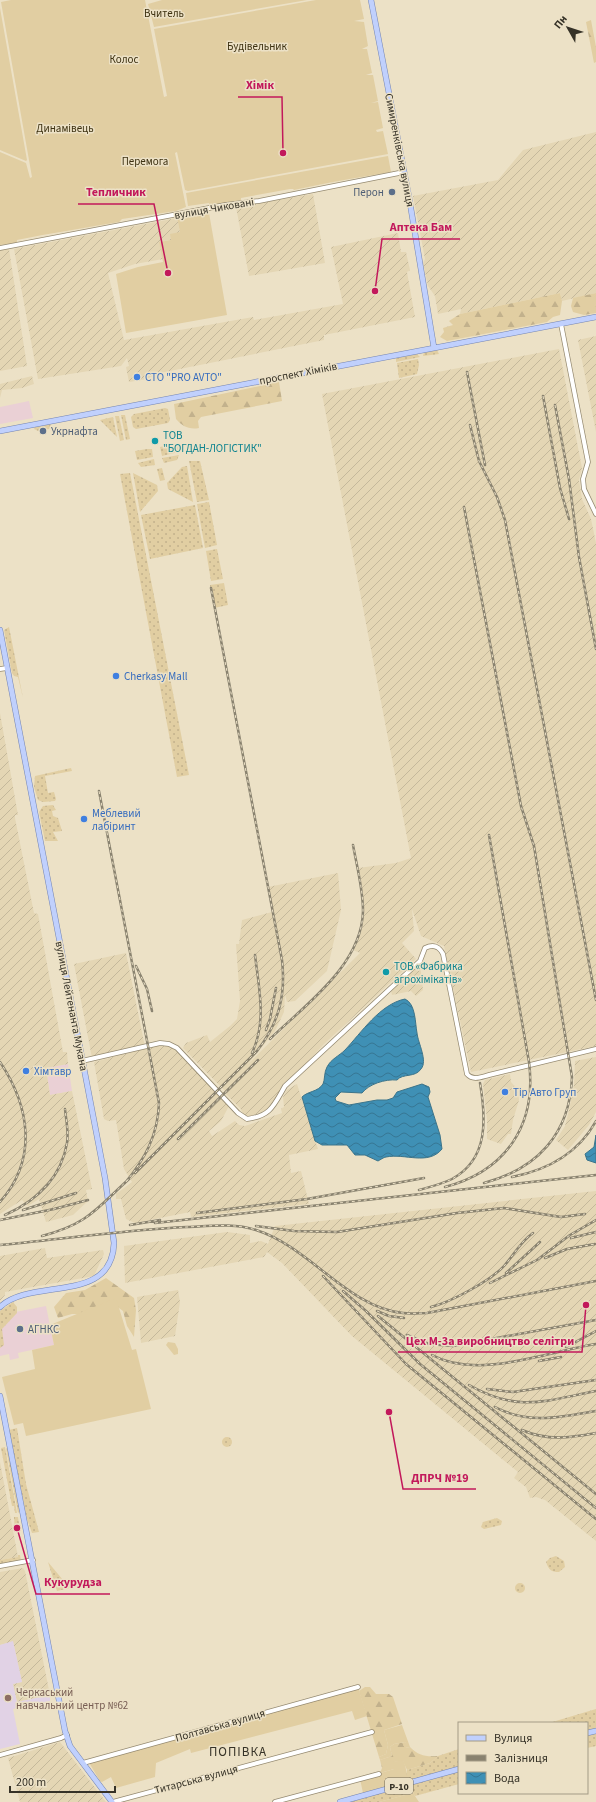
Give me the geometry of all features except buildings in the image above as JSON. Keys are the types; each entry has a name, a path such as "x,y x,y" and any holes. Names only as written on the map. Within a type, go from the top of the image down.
{"main road":[{"name":"Симиренківська вулиця","path":"371,0 404,172 434,348"},
{"name":"проспект Хіміків","path":"0,431 596,317"},
{"name":"вулиця Лейтенанта Мукана","path":"0,630 112,1223 114,1246 105,1271 94,1279 80,1284 21,1296 0,1306"},
{"path":"0,1396 70,1746 112,1802"},
{"name":"Р-10","path":"340,1802 458,1769"}],"street":[{"name":"вулиця Чиковані","path":"0,248 225,205 259,201 404,172"},
{"path":"561,324 588,462 584,479 584,488 596,514"},
{"path":"0,669 7,668"},
{"path":"82,1061 160,1042 169,1044 182,1053 238,1113 247,1119 252,1118 273,1109 285,1086 420,961 425,948 435,946 440,948 443,954 467,1074 470,1077 473,1078 489,1075 596,1049"},
{"path":"0,1566 32,1560"},
{"name":"Полтавська вулиця","path":"83,1763 358,1687"},
{"name":"Титарська вулиця","path":"112,1802 372,1732"},
{"path":"0,1755 67,1735"},
{"path":"275,1802 291,1800 379,1774"}],"shaded area":[{"path":"596,132 596,293 562,301 560,293 460,314 461,309 438,314 435,296 428,286 423,263 425,259 413,196 498,180 523,150"},
{"path":"313,194 325,263 249,276 236,207"},
{"path":"177,218 180,232 171,240 159,242 163,259 135,264 108,273 124,340 253,317 254,320 343,304 331,247 398,233 401,252 406,252 410,270 407,272 415,317 324,335 324,340 155,374 148,379 129,382 126,367 129,366 127,358 121,366 38,379 14,249"},
{"path":"9,249 27,366 0,371 0,250"},
{"path":"596,336 596,432 578,340"},
{"path":"559,349 582,468 579,480 582,499 591,519 596,543 596,1046 471,1072 444,946 421,936 412,909 414,931 402,943 416,959 323,1045 293,1078 282,1087 272,1108 249,1117 244,1115 240,1108 226,1094 227,1093 183,1048 186,1043 207,1035 210,1042 237,1019 240,1001 236,944 239,944 242,920 272,912 268,887 338,873 341,910 327,971 295,1001 287,1002 285,995 284,1012 275,1031 247,1065 360,953 353,950 360,934 363,911 358,868 396,863 411,858 322,394"},
{"path":"32,376 34,384 22,388 2,390 0,398 0,384"},
{"path":"29,401 33,418 0,424 0,407"},
{"path":"0,713 18,815 15,815 15,818 34,913 38,914 63,1052 67,1052 68,1064 46,1068 50,1095 72,1091 92,1189 86,1190 88,1201 73,1215 46,1222 39,1199 28,1206 22,1200 0,1214"},
{"path":"126,953 145,1047 92,1058 74,964"},
{"path":"420,964 423,990 416,996 411,991 392,995 391,991"},
{"path":"164,1044 176,1050 229,1106 221,1121 209,1131 212,1136 235,1121 239,1125 245,1126 282,1113 281,1109 284,1107 283,1097 287,1090 297,1084 318,1149 289,1155 291,1173 301,1171 309,1204 191,1217 190,1212 135,1223 126,1219 121,1199 116,1199 116,1194 132,1182 124,1169 116,1120 108,1121 104,1119 94,1062"},
{"path":"596,1057 596,1112 589,1125 568,1150 556,1140 565,1126 569,1110 574,1085 575,1061"},
{"path":"68,1064 72,1091 50,1095 46,1068"},
{"path":"510,1074 511,1082 518,1090 519,1100 513,1120 511,1134 508,1134 501,1144 487,1139 487,1120 483,1084 485,1080"},
{"path":"596,1191 596,1541 545,1500 536,1497 530,1498 526,1487 514,1478 518,1472 352,1336 282,1263 267,1252 264,1257 125,1283 124,1246 227,1232 250,1235 250,1243 261,1241 268,1244 275,1226"},
{"path":"45,1248 47,1258 103,1250 104,1254 94,1276 5,1292 5,1295 0,1301 0,1256"},
{"path":"178,1290 180,1302 175,1336 141,1343 137,1297"},
{"path":"46,1306 54,1345 18,1353 19,1358 10,1360 9,1354 0,1356 0,1315"},
{"path":"0,1462 18,1557 0,1560"},
{"path":"23,1568 25,1571 50,1695 17,1702 13,1684 22,1682 13,1642 0,1645 0,1572"},
{"name":"Черкаський навчальний центр №62","path":"13,1641 22,1682 13,1684 17,1702 50,1695 50,1701 13,1709 20,1744 0,1749 0,1645"},
{"path":"60,1742 106,1802 20,1802 8,1758"}],"green space":[{"path":"11,0 145,0 164,97 167,96 154,29 316,0 360,0 364,19 354,21 364,22 368,46 362,49 367,49 372,73 366,75 373,75 378,101 371,103 378,102 383,128 376,130 377,132 383,131 388,154 188,191 185,190 177,152 175,153 186,207 176,211 122,219 119,222 30,237 17,240 17,243 0,245 0,152 26,163 30,178 32,177 1,2"},
{"name":"Вчитель","path":"162,0 307,0 154,27 148,4"},
{"path":"0,8 27,160 26,161 0,150"},
{"path":"591,20 596,47 596,62 594,63 586,22"},
{"path":"388,156 391,172 241,198 241,200 210,206 209,203 188,206 186,193"},
{"path":"209,213 227,315 126,333 116,274 138,267 163,262 159,242 171,240 170,234 180,232 177,218"},
{"path":"560,293 562,301 560,315 553,317 547,322 447,341 440,337 444,332 443,328 453,325 449,321 460,314"},
{"path":"596,293 596,313 584,315 573,312 571,306 573,298"},
{"path":"437,350 439,354 423,356 424,352"},
{"path":"417,354 420,357 396,362 396,358"},
{"path":"418,359 419,365 417,374 399,378 397,363"},
{"path":"279,382 282,401 201,417 198,421 199,428 186,427 176,419 174,404"},
{"path":"165,408 168,409 170,420 168,423 136,429 133,427 131,417 134,414"},
{"path":"121,415 125,415 130,439 126,440"},
{"path":"115,416 119,416 124,440 120,441"},
{"path":"113,417 117,437 100,420"},
{"path":"50,424 49,429 38,431 34,429 35,427"},
{"path":"177,443 178,452 162,456 160,447"},
{"path":"152,449 153,457 137,460 135,451"},
{"path":"179,455 177,460 164,463 162,458"},
{"path":"154,459 155,465 141,467 138,463"},
{"path":"189,461 200,461 209,500 197,502"},
{"path":"187,466 193,502 168,489 167,483 182,467"},
{"path":"162,468 165,480 160,481 157,469"},
{"path":"130,473 189,775 177,777 120,474"},
{"path":"133,473 157,485 158,491 140,512"},
{"path":"209,502 217,545 205,548 197,504"},
{"path":"195,505 203,548 150,559 141,515"},
{"path":"217,549 223,579 211,581 206,551"},
{"path":"224,583 228,605 214,608 210,585"},
{"path":"9,627 23,698 18,677 14,676 12,673 4,630"},
{"path":"71,768 72,771 45,776 48,793 54,792 56,799 55,801 43,802 38,800 34,787 35,776"},
{"path":"53,805 56,810 52,811 53,816 58,818 62,831 53,832 58,841 45,841 39,812 43,806"},
{"path":"106,1278 134,1298 136,1310 134,1337 127,1326 123,1311 115,1305 96,1314 72,1314 58,1318 54,1307 66,1293 85,1290"},
{"path":"116,1298 132,1350 136,1349 151,1409 26,1436 23,1423 14,1425 2,1377 35,1369 32,1350 54,1345 50,1325"},
{"path":"13,1302 17,1307 17,1313 2,1329 4,1345 0,1348 0,1311"},
{"path":"168,1342 175,1343 178,1349 178,1354 174,1355 166,1345"},
{"path":"17,1428 26,1484 39,1532 32,1533 27,1519 9,1430"},
{"path":"225,1437 229,1437 231,1438 231,1446 225,1447 222,1444 222,1440"},
{"path":"5,1447 17,1513 15,1513 14,1506 12,1506 1,1448"},
{"path":"6,1448 8,1449 20,1511 18,1513"},
{"path":"14,1517 18,1517 20,1530 15,1531"},
{"path":"497,1518 502,1521 501,1525 484,1529 481,1527 483,1522"},
{"path":"18,1555 20,1555 21,1561 0,1565 0,1560 18,1557"},
{"path":"556,1556 564,1561 565,1567 559,1572 554,1572 551,1570 546,1562 550,1558"},
{"path":"48,1562 63,1580 75,1586 57,1591"},
{"path":"518,1583 522,1583 524,1584 524,1592 518,1593 515,1590 515,1586"},
{"path":"358,1687 367,1716 355,1720 352,1711 191,1753 190,1749 156,1763 155,1777 116,1788 111,1777 102,1782 100,1781 88,1761"},
{"path":"365,1687 370,1687 376,1694 389,1694 393,1697 402,1724 384,1730 388,1745 386,1754 379,1757 359,1691"},
{"path":"596,1709 596,1746 588,1748 588,1722 552,1722"},
{"path":"402,1725 410,1747 405,1748 403,1745 406,1744 405,1742 394,1744 390,1747 392,1756 380,1760 379,1757 386,1754 388,1745 384,1730"},
{"path":"405,1742 407,1744 405,1748 410,1747 423,1755 438,1756 430,1763 407,1770 403,1761 394,1762 394,1769 380,1773 382,1768 380,1760 392,1756 390,1747 394,1744"},
{"path":"458,1749 458,1784 415,1796 413,1793 379,1802 340,1802 409,1783 406,1775 407,1770 430,1763 438,1756"},
{"path":"403,1760 409,1783 363,1793 360,1779 394,1769 393,1762"},
{"path":"413,1793 419,1802 379,1802"}],"water":[{"path":"405,999 409,1001 413,1009 423,1057 423,1066 421,1069 416,1074 402,1077 397,1080 387,1080 378,1083 369,1087 362,1093 341,1092 335,1098 336,1101 349,1105 377,1100 387,1100 393,1098 397,1092 422,1084 429,1087 430,1092 428,1097 440,1135 442,1149 430,1157 416,1158 393,1156 385,1157 378,1161 365,1155 355,1155 347,1145 322,1145 315,1141 302,1097 321,1087 324,1082 325,1071 329,1064 345,1050 379,1013 396,1002"},
{"path":"596,1135 596,1163 587,1160 585,1154 594,1147"}],"railway":[{"path":"467,372 485,465"},
{"path":"543,396 560,488 569,519"},
{"path":"555,405 569,479 579,557 596,649"},
{"path":"470,425 479,461 497,497 505,520 596,1000"},
{"path":"464,507 521,806 534,846 572,1077 570,1097 565,1116 557,1132 547,1146 535,1158 520,1169 503,1177 484,1183"},
{"path":"135,1173 257,1051 271,1030 276,1019 282,997 282,960 211,588"},
{"path":"99,791 159,1103 156,1126 149,1146 139,1165 125,1183"},
{"path":"445,1187 466,1180 485,1170 500,1157 513,1142 522,1125 528,1106 530,1085 529,1062 489,835"},
{"path":"270,1039 315,998 342,966 353,949 360,931 363,911 361,886 353,845"},
{"path":"252,1053 257,1041 261,1017 260,993 255,955"},
{"path":"136,966 147,989 152,1011"},
{"path":"266,1030 270,1019 276,988"},
{"path":"178,1139 258,1060"},
{"path":"0,1062 18,1097 26,1133 25,1151 20,1168 12,1185 0,1202"},
{"path":"419,1190 452,1179 464,1171 473,1160 479,1149 484,1123 480,1083"},
{"path":"5,1215 27,1203 37,1195 53,1177 59,1167 64,1156 68,1139 65,1109"},
{"path":"512,1177 537,1170 560,1159 580,1143 589,1133 596,1121"},
{"path":"155,1223 596,1175"},
{"path":"197,1213 307,1199 424,1178"},
{"path":"42,1236 81,1221 99,1207 129,1179"},
{"path":"23,1210 76,1193"},
{"path":"0,1220 54,1209 88,1200"},
{"path":"256,1226 294,1231 337,1232 457,1213 504,1208 561,1217 585,1214"},
{"path":"130,1225 160,1220"},
{"path":"490,1283 537,1260 570,1235 596,1220"},
{"path":"0,1245 164,1228 239,1226 256,1230 276,1238 294,1249 346,1289 364,1300 383,1308 403,1313 427,1313 596,1281"},
{"path":"571,1238 596,1232"},
{"path":"431,1307 449,1301 490,1278 504,1266 521,1244 533,1233"},
{"path":"506,1273 540,1242"},
{"path":"545,1258 567,1249 595,1244"},
{"path":"323,1276 406,1364 596,1519"},
{"path":"343,1291 366,1311 420,1364 596,1508"},
{"path":"377,1311 389,1316 404,1318"},
{"path":"378,1316 596,1494"},
{"path":"407,1335 429,1344 453,1346 596,1320"},
{"path":"566,1347 596,1331"},
{"path":"432,1355 450,1362 470,1365 491,1365 534,1358 596,1344"},
{"path":"539,1361 561,1357"},
{"path":"487,1389 513,1392 596,1380"},
{"path":"469,1385 486,1394 517,1402 546,1401 596,1391"},
{"path":"495,1407 507,1413 532,1418 558,1417 596,1411"},
{"path":"522,1430 540,1436 559,1438 596,1433"}],"place":[{"name":"Хімік","path":"283,153"},
{"name":"Перон","path":"392,192"},
{"name":"Тепличник","path":"168,273"},
{"name":"Аптека Бам","path":"375,291"},
{"name":"СТО \"PRO AVTO\"","path":"137,377"},
{"name":"Укрнафта","path":"43,431"},
{"name":"ТОВ \"БОГДАН-ЛОГІСТИК\"","path":"155,441"},
{"name":"Cherkasy Mall","path":"116,676"},
{"name":"Меблевий лабіринт","path":"84,819"},
{"name":"ТОВ «Фабрика агрохімікатів»","path":"386,972"},
{"name":"Хімтавр","path":"26,1071"},
{"name":"Тір Авто Груп","path":"505,1092"},
{"name":"Цех М-3а виробництво селітри","path":"586,1305"},
{"name":"АГНКС","path":"20,1329"},
{"name":"ДПРЧ №19","path":"389,1412"},
{"name":"Кукурудза","path":"17,1528"},
{"name":"Черкаський навчальний центр №62","path":"8,1698"}],"district":[{"name":"ПОПІВКА","path":"238,1751"}],"park label":[{"name":"Будівельник","path":"257,46"},
{"name":"Колос","path":"124,59"},
{"name":"Динамівець","path":"65,128"},
{"name":"Перемога","path":"145,161"}]}
